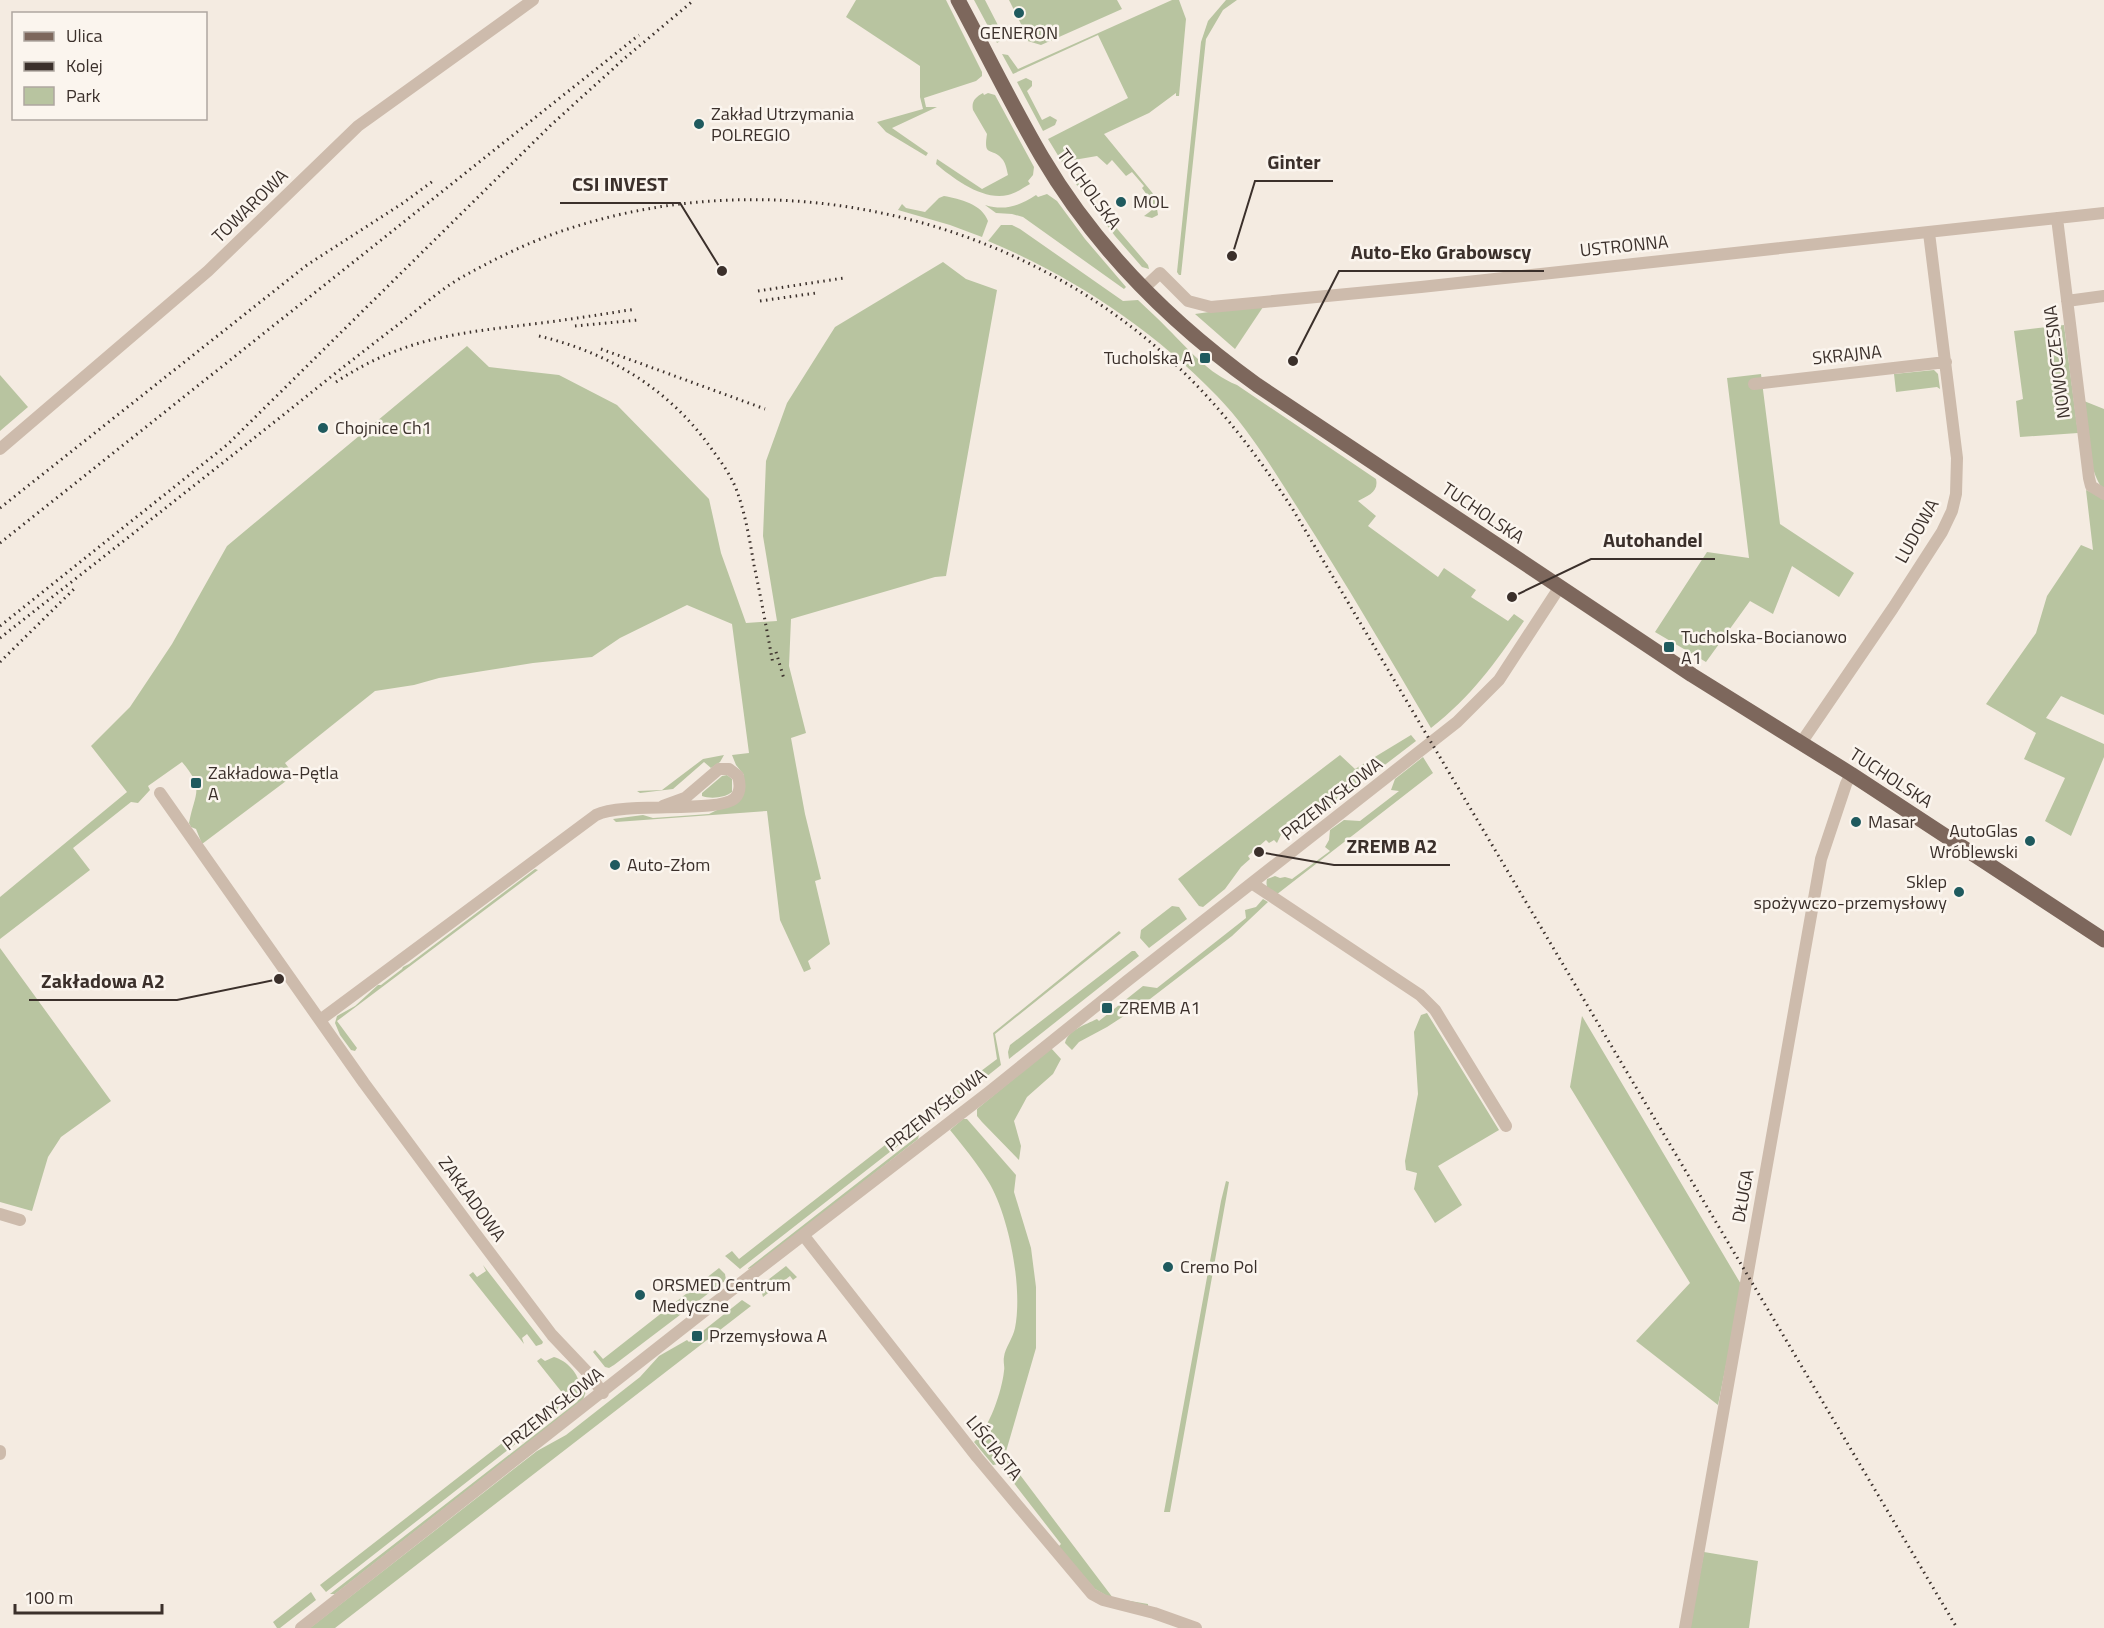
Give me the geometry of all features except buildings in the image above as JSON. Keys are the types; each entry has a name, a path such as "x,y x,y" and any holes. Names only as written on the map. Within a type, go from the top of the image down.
{"main road":[{"name":"TUCHOLSKA","path":"958,0 1048,167 1086,222 1144,288 1186,330 1233,368 1559,588 1692,675 1851,774 2104,940"}],"street":[{"name":"TOWAROWA","path":"0,449 208,271 358,126 533,0"},
{"name":"USTRONNA","path":"1144,288 1160,273 1188,301 1210,307 1421,287 2104,213"},
{"name":"NOWOCZESNA","path":"2057,218 2089,478 2091,486 2104,494"},
{"name":"LUDOWA","path":"1801,743 1893,608 1942,532 1952,511 1956,494 1957,458 1929,233"},
{"path":"2067,301 2104,296"},
{"name":"SKRAJNA","path":"1754,384 1946,362"},
{"name":"PRZEMYSŁOWA","path":"301,1628 1432,743 1478,703 1506,670 1559,588"},
{"path":"320,1020 596,815 609,811 663,806 680,808 730,801 736,797 739,790 738,776 731,770 721,769 685,798 663,806"},
{"name":"DŁUGA","path":"1684,1628 1821,859 1851,774"},
{"name":"ZAKŁADOWA","path":"160,793 364,1083 535,1314 603,1393"},
{"path":"1253,884 1420,995 1435,1010 1506,1126"},
{"path":"0,1214 20,1220"},
{"name":"LIŚCIASTA","path":"804,1236 977,1457 1092,1594 1103,1600 1154,1613 1196,1628"}],"green space":[{"path":"856,0 946,0 982,72 982,76 976,81 924,98 926,107 937,107 892,128 928,153 926,156 886,132 877,122 923,109 920,97 920,66 846,17"},
{"path":"974,0 985,0 1003,35 997,43"},
{"path":"1009,0 1117,0 1122,9 1041,45 1021,39 1025,32"},
{"path":"1172,0 1179,0 1186,19 1179,96 1176,96 1176,93 1149,113 1104,134 1155,196 1158,215 1152,218 1144,216 1152,210 1151,203 1142,188 1144,186 1132,172 1126,176 1112,160 1107,165 1097,156 1062,162 1048,139 1128,98 1098,35 1013,74 1002,54 1008,55 1018,69"},
{"path":"1226,0 1237,0 1223,10 1206,39 1181,275 1179,275 1177,272 1201,42 1208,21"},
{"path":"1026,78 1032,81 1032,86 1027,91 1042,120 1050,116 1057,120 1055,125 1043,131 1017,82"},
{"path":"983,93 984,95 988,93 995,95 1034,167 1033,175 1028,181 1030,184 1008,195 998,196 979,192 960,182 936,164 937,159 982,189 1008,175 1003,160 987,150 987,134 973,110 975,100"},
{"path":"1073,177 1149,269 1142,267 1115,236"},
{"path":"1047,194 1057,201 1085,239 1126,287 1124,289 1023,217 996,213 985,205 999,208 1012,206 1036,195 1038,197"},
{"path":"944,196 963,201 981,210 988,221 982,237 898,210 902,204 906,208 925,212"},
{"path":"1001,225 1012,225 1020,229 1123,301 1138,300 1208,368 1237,385 1376,479 1374,490 1358,501 1376,516 1368,526 1438,577 1444,568 1476,590 1471,597 1508,621 1514,614 1524,621 1493,665 1459,704 1431,728 1350,591 1280,480 1250,436 1217,396 1166,349 1110,307 1051,271 988,241"},
{"path":"943,262 966,279 997,290 946,576 935,577 791,619 789,666 806,733 791,738 805,814 821,879 815,881 830,944 808,961 811,969 804,972 780,920 767,811 616,822 613,819 643,815 653,818 709,814 728,807 744,775 732,755 749,753 732,624 687,605 620,638 592,657 533,663 375,691 285,763 294,775 202,844 196,829 189,823 196,785 182,762 148,786 150,790 138,803 131,802 73,848 90,870 0,939 0,897 127,792 91,746 130,707 172,644 227,546 467,346 489,367 559,375 617,405 709,499 721,553 746,623 777,621 763,536 766,461 787,403 835,327"},
{"path":"1265,304 1235,349 1195,314"},
{"path":"2064,325 2078,433 2020,437 2016,401 2023,399 2014,331"},
{"path":"1934,370 1938,374 1940,389 1937,387 1896,392 1894,374"},
{"path":"1761,374 1780,524 1854,573 1839,597 1792,566 1773,614 1750,601 1706,662 1655,632 1707,552 1749,558 1727,378"},
{"path":"0,375 28,407 0,431"},
{"path":"2084,401 2104,409 2104,491 2091,459"},
{"path":"2086,490 2104,498 2104,715 2061,696 2046,718 2104,744 2104,757 2071,836 2045,821 2065,778 2024,759 2036,733 1986,704 2036,633 2047,596 2081,545 2093,550"},
{"path":"1411,735 1416,741 1326,810 1307,815 1305,819 1287,822 1277,843 1274,840 1269,843 1266,840 1248,856 1250,859 1225,889 1203,907 1199,906 1178,879 1340,755 1355,769"},
{"path":"724,755 720,762 711,768 704,762 673,789 640,793 637,791 662,790 703,759"},
{"path":"1423,757 1433,773 1276,895 1270,891 1267,887 1267,879 1275,876 1292,879 1330,851 1325,847 1329,840 1330,830 1344,820 1360,821 1399,791 1391,790 1395,779"},
{"path":"727,775 732,779 732,792 725,796 702,796 702,793 722,776"},
{"path":"535,869 538,870 337,1021 357,1048 355,1051 351,1050 340,1035 335,1023 337,1016 355,1006 378,985"},
{"path":"1263,899 1268,902 1232,936 1150,999 1079,1042 1072,1050 1065,1043 1073,1031 1097,1019 1099,1021 1143,986 1157,988 1246,918 1245,910 1256,907"},
{"path":"1172,906 1179,907 1187,919 1149,948 1140,938 1141,930"},
{"path":"1119,931 1121,933 995,1034 1001,1065 971,1089 965,1083 997,1059 993,1033"},
{"path":"0,948 111,1101 61,1137 48,1157 32,1211 0,1202"},
{"path":"1132,951 1139,956 1009,1059 1010,1045"},
{"path":"1427,1013 1499,1130 1438,1166 1462,1205 1435,1223 1414,1189 1417,1173 1406,1170 1405,1161 1418,1094 1414,1032 1421,1015"},
{"path":"1582,1016 1742,1286 1718,1405 1636,1341 1690,1283 1570,1087"},
{"path":"1051,1048 1061,1059 1053,1074 1027,1097 1014,1121 1021,1146 1019,1160 977,1116 977,1109"},
{"path":"959,1088 964,1095 925,1124 920,1118"},
{"path":"963,1119 967,1119 1016,1175 1014,1192 1031,1248 1036,1287 1036,1348 1005,1455 1113,1598 1148,1604 1148,1607 1114,1600 1095,1589 1058,1547 1061,1544 999,1464 993,1465 974,1442 990,1419 1001,1389 1005,1354 1015,1328 1017,1293 1016,1273 1008,1232 996,1195 950,1130"},
{"path":"912,1124 918,1130 740,1269 725,1256 732,1251 739,1259"},
{"path":"919,1135 918,1139 755,1267 747,1269"},
{"path":"1226,1181 1229,1182 1170,1512 1164,1512 1221,1201"},
{"path":"483,1265 543,1342 542,1344 536,1346 527,1334 522,1338 524,1344 469,1275 473,1272 477,1277 486,1271"},
{"path":"786,1266 797,1277 793,1280 790,1276 763,1297 760,1286"},
{"path":"719,1268 725,1274 726,1280 614,1365 609,1368 605,1367 593,1352 595,1350 603,1359"},
{"path":"742,1300 751,1306 335,1628 310,1628 537,1451 566,1435 640,1377 659,1356 687,1340 689,1342"},
{"path":"554,1357 560,1359 574,1372 579,1383 578,1395 326,1592 320,1585 564,1395 537,1361 541,1358 545,1361"},
{"path":"585,1380 587,1388 583,1400 335,1594 330,1594 577,1402 584,1393"},
{"path":"1704,1552 1758,1561 1749,1628 1690,1628"},
{"path":"311,1592 316,1600 277,1628 273,1622"}],"railway":[{"path":"0,626 228,444 551,125 694,0"},
{"path":"0,543 639,35"},
{"path":"0,508 307,265 433,181"},
{"path":"0,638 442,290 495,260 548,236 627,213 708,201 790,201 872,211 951,232 1028,263 1099,304 1183,371 1249,447 1278,487 1957,1628"},
{"path":"758,291 844,278"},
{"path":"760,301 816,293"},
{"path":"336,382 386,355 435,339 636,309"},
{"path":"575,326 638,320"},
{"path":"539,336 590,353 637,377 678,410 696,429 720,461 738,494 743,512 773,664"},
{"path":"601,349 765,409"},
{"path":"0,662 75,588"},
{"path":"776,652 784,679"}],"place":[{"name":"GENERON","path":"1019,13"},
{"name":"Zakład Utrzymania POLREGIO","path":"699,124"},
{"name":"MOL","path":"1121,202"},
{"name":"Ginter","path":"1232,256"},
{"name":"CSI INVEST","path":"722,271"},
{"name":"Tucholska A","path":"1205,358"},
{"name":"Auto-Eko Grabowscy","path":"1293,361"},
{"name":"Chojnice Ch1","path":"323,428"},
{"name":"Autohandel","path":"1512,597"},
{"name":"Tucholska-Bocianowo A1","path":"1669,647"},
{"name":"Zakładowa-Pętla A","path":"196,783"},
{"name":"Masar","path":"1856,822"},
{"name":"AutoGlas Wróblewski","path":"2030,841"},
{"name":"ZREMB A2","path":"1259,852"},
{"name":"Auto-Złom","path":"615,865"},
{"name":"Sklep spożywczo-przemysłowy","path":"1959,892"},
{"name":"Zakładowa A2","path":"279,979"},
{"name":"ZREMB A1","path":"1107,1008"},
{"name":"Cremo Pol","path":"1168,1267"},
{"name":"ORSMED Centrum Medyczne","path":"640,1295"},
{"name":"Przemysłowa A","path":"697,1336"}]}
